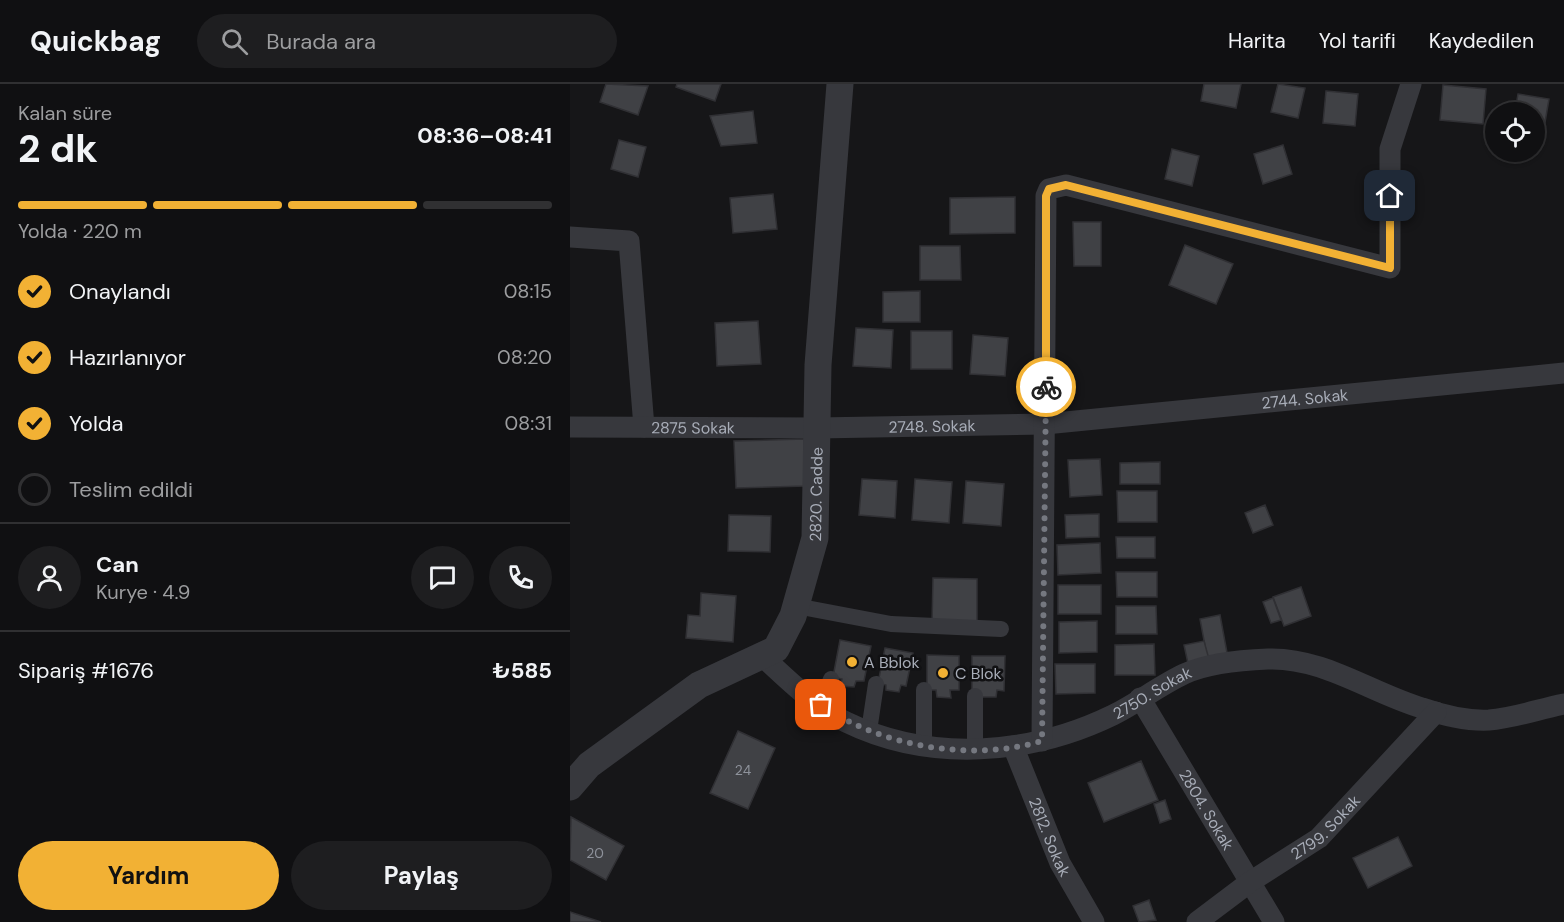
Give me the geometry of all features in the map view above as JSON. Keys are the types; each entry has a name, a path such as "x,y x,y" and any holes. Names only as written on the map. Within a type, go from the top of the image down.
{"street":[{"name":"2820. Cadde","path":"570,787 589,765 699,685 776,649 795,606 814,538 827,223 840,84"},
{"path":"1042,741 1046,196 1049,189 1066,185 1390,268 1390,149 1411,84"},
{"path":"570,237 629,241 644,428"},
{"name":"2744. Sokak","path":"1046,424 1564,373"},
{"name":"2748. Sokak","path":"817,428 1046,424"},
{"name":"2875 Sokak","path":"570,427 817,428"},
{"path":"795,606 891,624 1001,629"},
{"name":"2750. Sokak","path":"762,656 796,688 845,722 889,739 938,749 1013,746 1042,741 1113,714 1186,673 1229,663 1269,659 1297,662 1357,680 1421,708 1488,720 1564,704"},
{"path":"821,705 831,679"},
{"path":"869,731 876,684"},
{"path":"924,690 924,746"},
{"path":"975,696 975,748"},
{"name":"2804. Sokak","path":"1140,698 1274,922"},
{"name":"2799. Sokak","path":"1197,922 1250,882 1319,838 1436,712"},
{"name":"2812. Sokak","path":"1013,746 1060,863 1094,922"}],"building":[{"path":"606,84 648,86 638,115 600,102"},
{"path":"677,84 721,84 715,101 676,87"},
{"path":"1204,84 1241,84 1236,108 1201,101"},
{"path":"1278,84 1305,88 1298,118 1271,112"},
{"path":"1443,85 1486,89 1483,124 1440,120"},
{"path":"1326,91 1358,94 1355,126 1323,123"},
{"path":"1518,94 1549,99 1545,122 1545,102 1517,102"},
{"path":"753,111 757,143 721,146 710,116"},
{"path":"619,140 646,147 638,177 611,169"},
{"path":"1283,145 1292,174 1263,184 1254,154"},
{"path":"1172,149 1199,156 1192,186 1165,179"},
{"path":"773,194 777,229 733,233 730,198"},
{"path":"1015,197 1015,233 950,234 950,198"},
{"path":"1073,222 1101,222 1101,266 1074,266"},
{"path":"1185,245 1233,264 1216,304 1169,285"},
{"path":"920,246 960,246 961,280 920,280"},
{"path":"920,291 920,322 883,322 883,292"},
{"path":"758,321 761,364 717,366 715,323"},
{"path":"856,328 893,330 891,368 853,366"},
{"path":"911,331 952,331 952,369 911,369"},
{"path":"973,335 1008,338 1005,376 970,374"},
{"path":"804,439 806,486 736,488 734,441"},
{"path":"1100,459 1102,495 1070,497 1068,460"},
{"path":"1160,462 1160,484 1120,484 1120,463"},
{"path":"862,479 897,481 895,518 859,515"},
{"path":"915,479 952,482 949,523 912,520"},
{"path":"966,481 1004,484 1001,526 963,523"},
{"path":"1117,491 1157,491 1157,522 1118,522"},
{"path":"1265,505 1273,525 1253,533 1245,513"},
{"path":"1099,514 1099,537 1066,538 1065,515"},
{"path":"729,515 771,516 770,552 728,551"},
{"path":"1116,537 1155,537 1155,558 1117,558"},
{"path":"1100,543 1101,573 1058,575 1057,545"},
{"path":"1116,572 1157,572 1157,597 1117,597"},
{"path":"933,578 977,579 977,623 932,623"},
{"path":"1058,585 1101,585 1101,614 1058,614"},
{"path":"1301,587 1311,616 1284,626 1273,597"},
{"path":"701,593 736,596 733,642 686,638 688,615 700,616"},
{"path":"1273,598 1281,620 1271,623 1263,602"},
{"path":"1116,606 1156,606 1157,634 1116,634"},
{"path":"1220,615 1228,658 1208,662 1200,619"},
{"path":"1097,621 1097,652 1059,653 1059,622"},
{"name":"A Bblok","path":"840,640 871,646 864,681 856,681 854,687 840,686 842,679 833,677"},
{"path":"1204,641 1210,663 1189,668 1184,645"},
{"path":"1154,644 1155,675 1115,675 1115,645"},
{"path":"885,648 913,653 906,686 901,685 899,692 886,690 886,685 878,683"},
{"name":"C Blok","path":"927,655 959,656 959,690 950,690 951,698 937,697 936,690 927,690"},
{"path":"972,656 1005,656 1004,691 997,690 996,697 981,697 972,691"},
{"path":"1055,664 1095,664 1095,693 1056,694"},
{"path":"738,731 775,748 748,809 710,793"},
{"path":"1141,761 1158,800 1104,822 1088,783"},
{"path":"1165,800 1171,819 1160,823 1154,804"},
{"path":"571,817 624,846 606,880 570,860"},
{"path":"1398,837 1412,866 1368,888 1353,858"},
{"path":"1149,900 1156,920 1139,922 1133,906"},
{"path":"570,912 601,922 570,922"}],"way so far":[{"path":"821,705 845,722 889,739 938,749 990,748 1029,745 1042,741 1046,387"}],"place":[{"name":"A Bblok","path":"852,662"},
{"name":"C Blok","path":"943,673"}],"route":[{"path":"1046,387 1046,196 1049,189 1066,185 1390,268 1390,196"}]}
